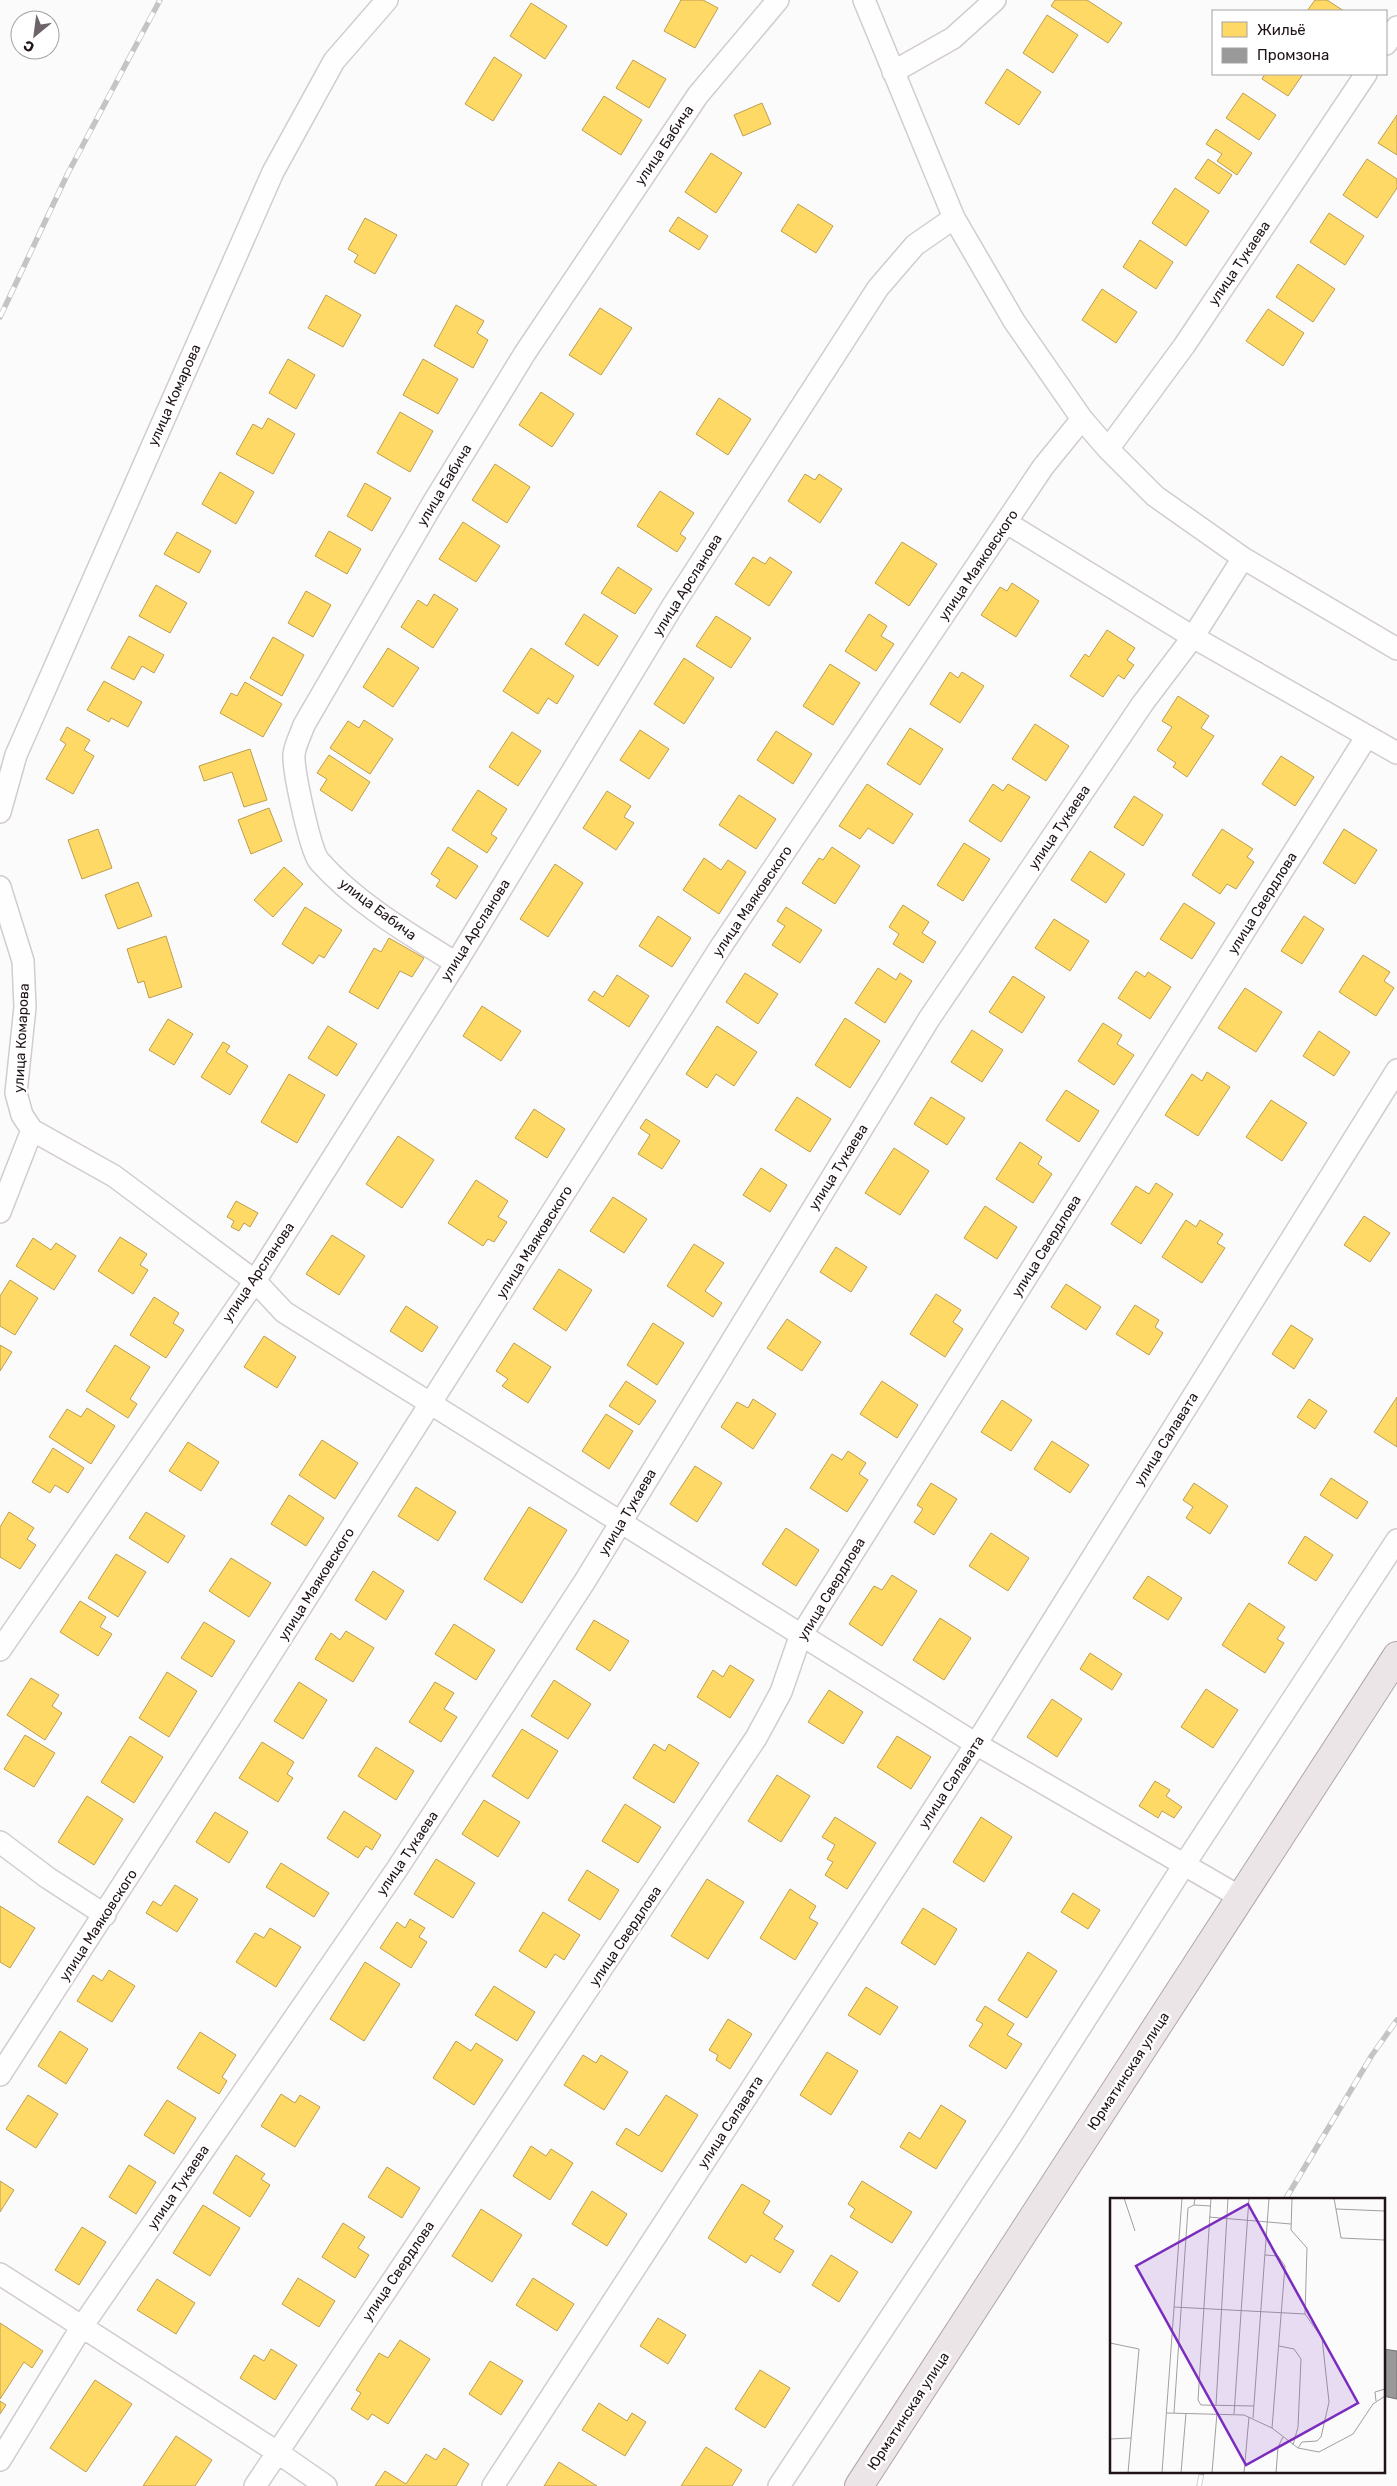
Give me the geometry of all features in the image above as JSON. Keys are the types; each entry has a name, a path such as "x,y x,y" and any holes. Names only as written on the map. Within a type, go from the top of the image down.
{"main road":[{"name":"Юрматинская улица","path":"859,2486 1397,1656"}],"street":[{"name":"улица Комарова","path":"0,812 16,755 273,172 334,60 387,0"},
{"name":"улица Бабича","path":"456,963 420,941 350,891 318,859 295,778 294,753 304,725 433,503 525,353 698,95 778,0"},
{"path":"864,0 954,218 1014,321 1082,419 1108,449 1155,496 1243,558 1397,649"},
{"path":"893,72 952,38 995,0"},
{"path":"1387,42 1397,27"},
{"name":"улица Тукаева","path":"1108,449 1184,346 1365,75"},
{"name":"улица Арсланова","path":"0,1650 255,1281 456,963 672,607 878,288 915,245 954,218"},
{"name":"улица Маяковского","path":"0,2075 105,1915 722,945 1043,467 1082,419"},
{"path":"1007,523 1193,637 1397,753"},
{"name":"улица Тукаева","path":"0,2460 82,2328 395,1872 579,1589 929,1019 1143,703 1193,637 1243,558"},
{"name":"улица Свердлова","path":"255,2486 756,1738 781,1692 800,1637 1367,736"},
{"name":"улица Комарова","path":"0,887 23,960 25,1007 16,1093 22,1115 32,1130"},
{"name":"улица Салавата","path":"493,2486 976,1744 1397,1070"},
{"path":"0,1212 32,1130 114,1176 255,1281 284,1312 430,1405 620,1522 800,1637 976,1744 1240,1897"},
{"path":"779,2486 1014,2130 1184,1865 1397,1540"},
{"path":"0,1842 48,1878 105,1915"},
{"path":"0,2274 277,2452 326,2486"}],"building: Жильё":[{"path":"681,0 703,0 718,8 695,48 664,31"},
{"path":"1055,0 1087,0 1122,23 1108,43 1051,6"},
{"path":"1315,0 1327,0 1342,10 1308,10"},
{"path":"531,3 567,26 545,59 510,36"},
{"path":"1047,15 1078,35 1053,73 1023,53"},
{"path":"494,57 522,75 493,121 465,104"},
{"path":"633,60 666,79 649,108 616,88"},
{"path":"1007,69 1041,92 1019,125 985,103"},
{"path":"1264,75 1302,75 1288,96 1262,79"},
{"path":"1243,93 1276,115 1259,140 1226,118"},
{"path":"604,96 642,120 621,155 582,130"},
{"path":"762,103 771,124 743,136 734,115"},
{"path":"1397,115 1397,155 1378,143"},
{"path":"1216,129 1252,153 1237,175 1217,161 1222,154 1206,144"},
{"path":"711,153 742,173 716,213 685,192"},
{"path":"1208,159 1232,175 1219,194 1195,178"},
{"path":"1367,159 1397,179 1397,188 1377,218 1343,195"},
{"path":"1175,188 1209,211 1186,246 1152,223"},
{"path":"798,204 833,226 816,253 781,231"},
{"path":"1329,213 1364,236 1345,265 1310,242"},
{"path":"678,217 708,236 699,250 669,231"},
{"path":"365,218 397,235 375,274 354,262 358,255 348,249"},
{"path":"1140,240 1173,262 1156,289 1123,267"},
{"path":"1298,264 1335,289 1313,322 1276,297"},
{"path":"1102,289 1137,312 1116,343 1082,320"},
{"path":"326,295 361,315 343,347 308,328"},
{"path":"456,305 484,321 477,333 488,340 473,368 434,346"},
{"path":"600,308 632,328 601,375 569,355"},
{"path":"1268,309 1304,333 1283,366 1246,341"},
{"path":"288,359 315,375 296,409 269,393"},
{"path":"423,359 458,379 438,414 403,395"},
{"path":"541,392 574,414 552,447 519,425"},
{"path":"719,398 751,419 728,455 696,434"},
{"path":"400,412 433,431 410,472 377,453"},
{"path":"268,418 295,434 273,474 236,454 253,424 262,429"},
{"path":"495,464 530,487 507,523 472,500"},
{"path":"220,472 254,492 236,524 202,504"},
{"path":"805,474 815,480 819,474 842,489 820,523 788,501"},
{"path":"365,483 391,498 372,531 347,516"},
{"path":"660,491 694,513 680,534 686,538 677,552 637,526"},
{"path":"463,522 500,546 476,582 439,559"},
{"path":"329,531 361,549 347,574 315,556"},
{"path":"177,532 211,551 199,573 164,554"},
{"path":"902,542 937,564 909,606 875,583"},
{"path":"753,557 765,564 770,557 792,572 769,606 735,584"},
{"path":"618,567 652,589 635,614 601,593"},
{"path":"1012,583 1039,601 1016,637 981,615 1000,587 1007,591"},
{"path":"156,585 187,603 170,633 139,616"},
{"path":"306,591 331,605 313,637 288,623"},
{"path":"434,594 458,609 433,648 401,627 418,600 427,606"},
{"path":"584,614 618,636 598,666 565,644"},
{"path":"869,614 887,626 881,636 894,644 876,671 845,651"},
{"path":"716,616 751,638 731,668 696,646"},
{"path":"1107,630 1135,648 1127,660 1134,665 1124,679 1118,675 1103,697 1070,676 1085,654 1089,657"},
{"path":"129,636 164,655 154,673 142,666 134,680 111,668"},
{"path":"273,637 304,655 282,696 250,678"},
{"path":"388,648 419,668 393,707 363,687"},
{"path":"531,648 574,676 557,704 548,698 538,714 503,691"},
{"path":"684,658 714,678 684,724 654,704"},
{"path":"830,664 860,683 833,725 803,706"},
{"path":"950,672 958,678 962,672 984,686 960,723 930,704"},
{"path":"104,681 142,702 128,727 111,718 109,722 87,710"},
{"path":"245,682 282,704 263,737 220,713 231,693 237,696"},
{"path":"1178,696 1209,716 1201,728 1214,736 1187,777 1173,767 1176,763 1157,750 1172,727 1162,721"},
{"path":"364,720 393,739 370,774 330,748 348,721 359,728"},
{"path":"1035,724 1069,746 1046,781 1012,759"},
{"path":"67,727 90,740 84,750 94,756 73,794 46,779 66,744 60,740"},
{"path":"910,728 943,749 920,785 887,764"},
{"path":"640,730 669,749 649,779 620,760"},
{"path":"776,731 812,754 793,784 757,760"},
{"path":"512,732 541,751 518,786 489,767"},
{"path":"250,749 267,800 244,807 232,772 204,781 199,766"},
{"path":"329,755 370,782 352,811 320,790 327,779 317,773"},
{"path":"1281,756 1314,777 1295,806 1262,784"},
{"path":"867,784 913,814 893,844 868,828 860,839 839,826"},
{"path":"993,784 1003,791 1008,784 1030,797 1001,842 969,821"},
{"path":"478,790 507,809 491,834 497,838 487,853 452,830"},
{"path":"607,791 631,806 624,817 634,823 616,850 583,828"},
{"path":"739,795 776,819 756,849 719,825"},
{"path":"1134,796 1163,815 1143,846 1114,827"},
{"path":"269,808 282,841 251,854 238,820"},
{"path":"98,829 112,868 82,879 68,840"},
{"path":"1222,829 1253,849 1247,857 1254,862 1236,889 1227,884 1220,894 1192,875"},
{"path":"1344,829 1377,850 1355,884 1323,863"},
{"path":"964,843 990,859 963,901 937,885"},
{"path":"448,847 478,866 456,899 436,886 440,880 431,874"},
{"path":"832,847 860,866 835,904 802,883 819,858 823,860"},
{"path":"1090,851 1125,874 1106,903 1071,880"},
{"path":"704,858 721,870 728,860 746,872 719,914 683,890"},
{"path":"555,864 583,883 548,937 520,919"},
{"path":"284,867 303,884 273,917 254,900"},
{"path":"138,882 152,916 118,929 105,895"},
{"path":"1184,903 1215,923 1192,959 1160,939"},
{"path":"903,905 929,922 922,933 936,942 923,963 893,944 899,934 889,927"},
{"path":"305,907 342,930 324,958 319,955 313,964 282,944"},
{"path":"786,907 822,930 800,963 772,945 785,926 777,921"},
{"path":"658,916 691,938 672,967 639,946"},
{"path":"1304,916 1324,929 1302,964 1281,951"},
{"path":"1054,919 1089,941 1070,971 1035,948"},
{"path":"166,936 182,987 149,998 144,981 138,983 127,949"},
{"path":"389,938 424,958 412,977 400,971 378,1009 349,992 374,948 381,952"},
{"path":"1363,955 1390,972 1384,981 1394,988 1376,1016 1339,992"},
{"path":"878,968 896,980 900,973 912,981 885,1023 855,1003"},
{"path":"1136,971 1145,977 1148,972 1171,987 1150,1019 1118,998"},
{"path":"745,973 778,994 758,1024 726,1002"},
{"path":"617,975 649,996 629,1027 588,1000 594,991 603,997"},
{"path":"1013,976 1045,997 1022,1033 989,1012"},
{"path":"1245,988 1282,1012 1256,1052 1218,1028"},
{"path":"482,1006 521,1031 501,1061 463,1036"},
{"path":"845,1018 880,1041 850,1088 815,1065"},
{"path":"168,1019 193,1034 174,1065 149,1050"},
{"path":"1103,1023 1122,1035 1117,1044 1134,1055 1114,1085 1078,1061"},
{"path":"328,1026 357,1044 337,1076 308,1058"},
{"path":"717,1026 757,1052 734,1086 716,1074 707,1088 686,1074"},
{"path":"972,1030 1003,1050 982,1082 951,1062"},
{"path":"1319,1031 1350,1052 1334,1076 1303,1056"},
{"path":"223,1042 230,1046 226,1052 248,1066 230,1095 201,1077"},
{"path":"1207,1072 1230,1087 1198,1136 1165,1115 1192,1074 1202,1081"},
{"path":"289,1074 325,1095 297,1143 261,1122"},
{"path":"1066,1090 1099,1111 1079,1142 1046,1120"},
{"path":"797,1097 831,1119 810,1152 775,1130"},
{"path":"931,1097 965,1118 947,1145 914,1124"},
{"path":"1271,1100 1307,1123 1282,1161 1246,1137"},
{"path":"534,1109 565,1129 547,1158 515,1138"},
{"path":"646,1119 680,1141 662,1169 638,1154 650,1135 640,1128"},
{"path":"398,1136 434,1160 402,1208 366,1184"},
{"path":"1020,1142 1042,1157 1038,1164 1052,1174 1033,1203 996,1179"},
{"path":"894,1148 929,1171 900,1215 865,1193"},
{"path":"761,1168 787,1185 770,1212 743,1195"},
{"path":"476,1180 508,1201 498,1217 507,1222 494,1242 488,1239 483,1246 448,1223"},
{"path":"1156,1183 1173,1194 1141,1244 1111,1224 1136,1186 1149,1194"},
{"path":"613,1197 647,1219 624,1253 590,1231"},
{"path":"236,1201 258,1213 250,1227 244,1223 239,1231 231,1227 234,1221 227,1217"},
{"path":"985,1206 1017,1227 997,1259 964,1238"},
{"path":"1364,1216 1390,1233 1370,1262 1344,1245"},
{"path":"1186,1220 1196,1227 1200,1220 1223,1234 1217,1243 1225,1248 1202,1283 1162,1257"},
{"path":"332,1235 365,1256 339,1295 306,1274"},
{"path":"120,1237 147,1254 140,1265 148,1270 133,1294 98,1271"},
{"path":"33,1238 51,1250 56,1243 76,1256 54,1290 16,1266"},
{"path":"694,1244 724,1263 705,1291 722,1303 713,1317 667,1286"},
{"path":"836,1247 867,1267 851,1292 820,1272"},
{"path":"559,1269 592,1290 566,1331 533,1309"},
{"path":"10,1280 38,1298 15,1335 0,1326 0,1296"},
{"path":"1066,1284 1101,1307 1086,1330 1051,1307"},
{"path":"936,1294 961,1310 953,1322 963,1329 945,1357 910,1334"},
{"path":"154,1297 179,1313 173,1323 184,1330 166,1358 130,1335"},
{"path":"1135,1305 1159,1320 1155,1327 1163,1333 1149,1355 1116,1334"},
{"path":"406,1306 438,1327 422,1352 390,1331"},
{"path":"787,1319 821,1342 802,1371 767,1348"},
{"path":"653,1323 684,1343 657,1385 627,1365"},
{"path":"1291,1325 1313,1339 1294,1369 1272,1354"},
{"path":"264,1336 296,1357 277,1388 244,1367"},
{"path":"514,1343 551,1367 528,1403 502,1386 508,1379 496,1371"},
{"path":"0,1345 12,1352 0,1371"},
{"path":"115,1345 150,1367 130,1399 137,1404 128,1418 86,1391"},
{"path":"626,1381 656,1401 639,1425 609,1406"},
{"path":"882,1381 918,1405 897,1438 860,1414"},
{"path":"1397,1397 1397,1447 1374,1432"},
{"path":"753,1399 776,1414 753,1449 721,1427 737,1402 748,1408"},
{"path":"1309,1399 1327,1411 1315,1429 1297,1417"},
{"path":"1002,1400 1032,1420 1011,1451 981,1432"},
{"path":"87,1408 115,1426 91,1464 49,1437 67,1409 81,1417"},
{"path":"606,1414 633,1431 609,1469 582,1451"},
{"path":"322,1440 358,1463 335,1499 299,1475"},
{"path":"1052,1441 1089,1465 1070,1493 1034,1469"},
{"path":"188,1442 219,1462 201,1491 169,1471"},
{"path":"53,1448 84,1468 68,1493 55,1485 50,1493 32,1482"},
{"path":"848,1451 866,1463 859,1474 868,1480 847,1512 810,1488 832,1454 842,1460"},
{"path":"695,1466 722,1483 697,1522 670,1504"},
{"path":"1331,1478 1368,1502 1357,1519 1320,1495"},
{"path":"931,1483 957,1499 934,1535 914,1522 923,1509 917,1505"},
{"path":"1194,1483 1228,1506 1210,1534 1186,1518 1193,1507 1183,1500"},
{"path":"416,1487 456,1512 438,1541 398,1516"},
{"path":"289,1495 324,1518 306,1546 271,1524"},
{"path":"529,1507 567,1530 522,1603 484,1579"},
{"path":"9,1512 34,1528 27,1539 36,1545 20,1569 0,1557 0,1527"},
{"path":"146,1512 185,1536 168,1563 129,1538"},
{"path":"786,1528 819,1550 796,1586 762,1564"},
{"path":"991,1533 1029,1558 1008,1591 969,1566"},
{"path":"1305,1536 1333,1555 1316,1581 1288,1563"},
{"path":"116,1554 146,1572 118,1617 88,1598"},
{"path":"231,1558 271,1583 249,1617 209,1591"},
{"path":"373,1571 404,1591 386,1620 355,1600"},
{"path":"892,1575 917,1591 882,1646 849,1624 874,1586 882,1590"},
{"path":"1148,1576 1182,1598 1168,1620 1133,1598"},
{"path":"80,1601 106,1617 100,1627 112,1634 98,1656 60,1632"},
{"path":"1249,1603 1285,1627 1277,1639 1284,1643 1265,1673 1222,1645"},
{"path":"940,1618 971,1638 944,1680 913,1660"},
{"path":"594,1620 629,1641 610,1671 576,1649"},
{"path":"204,1622 235,1641 212,1677 181,1658"},
{"path":"454,1624 495,1650 476,1680 435,1654"},
{"path":"346,1631 374,1648 353,1682 315,1659 331,1633 340,1640"},
{"path":"1090,1653 1122,1674 1112,1690 1080,1669"},
{"path":"730,1665 754,1680 730,1718 697,1697 713,1670 723,1677"},
{"path":"167,1672 197,1691 169,1737 139,1718"},
{"path":"31,1678 59,1695 52,1706 62,1713 45,1740 7,1715"},
{"path":"554,1680 591,1704 568,1739 531,1716"},
{"path":"299,1682 327,1700 303,1739 274,1721"},
{"path":"435,1682 454,1693 444,1709 457,1717 441,1742 409,1722"},
{"path":"1206,1689 1238,1710 1213,1748 1181,1727"},
{"path":"829,1690 863,1712 843,1744 808,1722"},
{"path":"1052,1699 1082,1719 1057,1757 1027,1737"},
{"path":"522,1729 558,1751 528,1799 492,1776"},
{"path":"25,1735 55,1753 34,1787 4,1769"},
{"path":"130,1736 163,1757 134,1803 101,1782"},
{"path":"897,1736 931,1757 911,1789 877,1767"},
{"path":"262,1742 294,1762 287,1774 293,1778 278,1802 239,1778"},
{"path":"654,1744 665,1751 669,1744 699,1763 674,1803 633,1778"},
{"path":"376,1747 414,1771 396,1800 358,1776"},
{"path":"777,1775 810,1796 781,1842 748,1821"},
{"path":"1155,1781 1170,1790 1166,1796 1182,1807 1174,1818 1162,1811 1158,1818 1139,1806"},
{"path":"87,1796 123,1819 94,1865 58,1842"},
{"path":"484,1800 520,1822 498,1857 462,1834"},
{"path":"625,1804 661,1827 638,1863 602,1841"},
{"path":"344,1811 381,1835 372,1850 366,1846 358,1858 327,1838"},
{"path":"215,1812 248,1832 229,1863 196,1842"},
{"path":"835,1817 876,1843 847,1889 825,1875 833,1862 827,1859 835,1845 822,1837"},
{"path":"981,1817 1012,1837 984,1882 953,1862"},
{"path":"436,1859 475,1883 453,1918 414,1894"},
{"path":"281,1863 329,1893 314,1917 266,1887"},
{"path":"587,1870 619,1890 600,1920 568,1900"},
{"path":"707,1879 744,1902 708,1959 671,1936"},
{"path":"175,1885 198,1899 177,1932 146,1913 153,1901 161,1906"},
{"path":"790,1889 816,1906 809,1918 818,1923 795,1960 760,1938"},
{"path":"1073,1893 1100,1910 1088,1929 1061,1912"},
{"path":"0,1906 35,1928 10,1968 0,1962"},
{"path":"923,1908 957,1929 935,1965 901,1943"},
{"path":"543,1912 580,1935 564,1960 555,1954 546,1968 519,1951"},
{"path":"410,1919 425,1928 419,1937 427,1942 411,1968 380,1948 397,1922 405,1928"},
{"path":"270,1928 301,1947 276,1987 236,1962 255,1933 264,1938"},
{"path":"1028,1952 1057,1971 1027,2018 998,2000"},
{"path":"365,1962 400,1984 364,2041 330,2019"},
{"path":"109,1970 135,1986 112,2022 77,2001 93,1975 102,1981"},
{"path":"494,1986 535,2012 517,2041 475,2015"},
{"path":"866,1987 898,2007 880,2035 848,2015"},
{"path":"985,2006 1014,2024 1007,2035 1022,2044 1006,2069 969,2046 983,2024 976,2020"},
{"path":"728,2019 752,2034 730,2069 716,2060 718,2055 709,2050"},
{"path":"60,2031 88,2049 66,2084 38,2066"},
{"path":"200,2032 236,2055 222,2077 227,2081 219,2094 177,2068"},
{"path":"456,2041 471,2051 476,2043 503,2060 474,2105 433,2078"},
{"path":"827,2052 858,2071 831,2115 800,2095"},
{"path":"583,2055 596,2063 601,2055 628,2072 604,2110 564,2085"},
{"path":"281,2094 295,2103 300,2095 320,2107 295,2147 261,2126"},
{"path":"28,2095 58,2114 36,2148 6,2129"},
{"path":"666,2095 698,2115 662,2172 616,2144 626,2128 639,2136"},
{"path":"167,2100 196,2118 174,2154 144,2135"},
{"path":"941,2105 966,2121 936,2169 900,2147 909,2132 920,2139"},
{"path":"531,2146 546,2156 551,2149 573,2163 550,2200 513,2176"},
{"path":"236,2155 265,2174 261,2179 270,2185 250,2217 213,2193"},
{"path":"129,2165 156,2182 136,2214 109,2197"},
{"path":"387,2167 420,2188 402,2218 368,2197"},
{"path":"0,2181 14,2190 0,2212"},
{"path":"862,2181 912,2212 892,2243 850,2217 855,2209 848,2204"},
{"path":"742,2184 770,2201 763,2213 783,2226 774,2239 794,2251 780,2273 751,2255 746,2263 708,2238"},
{"path":"592,2191 627,2214 607,2246 572,2224"},
{"path":"203,2205 240,2228 210,2276 173,2253"},
{"path":"481,2209 522,2235 492,2282 452,2256"},
{"path":"343,2223 365,2237 358,2248 369,2255 355,2278 322,2257"},
{"path":"82,2227 106,2242 79,2285 55,2270"},
{"path":"831,2255 858,2272 839,2302 812,2285"},
{"path":"298,2278 335,2301 319,2327 282,2304"},
{"path":"533,2278 574,2304 557,2331 516,2305"},
{"path":"157,2279 195,2303 176,2334 137,2310"},
{"path":"658,2318 686,2335 668,2364 640,2346"},
{"path":"0,2323 43,2351 32,2368 24,2362 0,2399"},
{"path":"400,2340 430,2359 388,2424 372,2414 368,2420 351,2409 361,2393 356,2390 379,2353 388,2358"},
{"path":"271,2349 297,2365 275,2400 240,2378 254,2355 264,2361"},
{"path":"490,2361 523,2381 501,2415 469,2394"},
{"path":"760,2370 790,2388 765,2428 735,2409"},
{"path":"95,2380 132,2404 86,2472 50,2448"},
{"path":"0,2401 6,2405 0,2414"},
{"path":"599,2403 627,2421 632,2413 646,2422 625,2456 582,2430"},
{"path":"176,2436 212,2460 195,2486 143,2486"},
{"path":"706,2447 742,2470 732,2486 681,2486"},
{"path":"444,2448 469,2464 456,2486 375,2486 385,2471 406,2484 426,2454 436,2460"},
{"path":"559,2462 597,2486 544,2486"}],"building: Промзона":[{"path":"1384,2349 1397,2351 1397,2399 1384,2396"}],"railway":[{"path":"0,317 68,173 160,0"},
{"path":"1286,2198 1372,2055 1397,2020"},
{"path":"1199,2486 1202,2474"}]}
